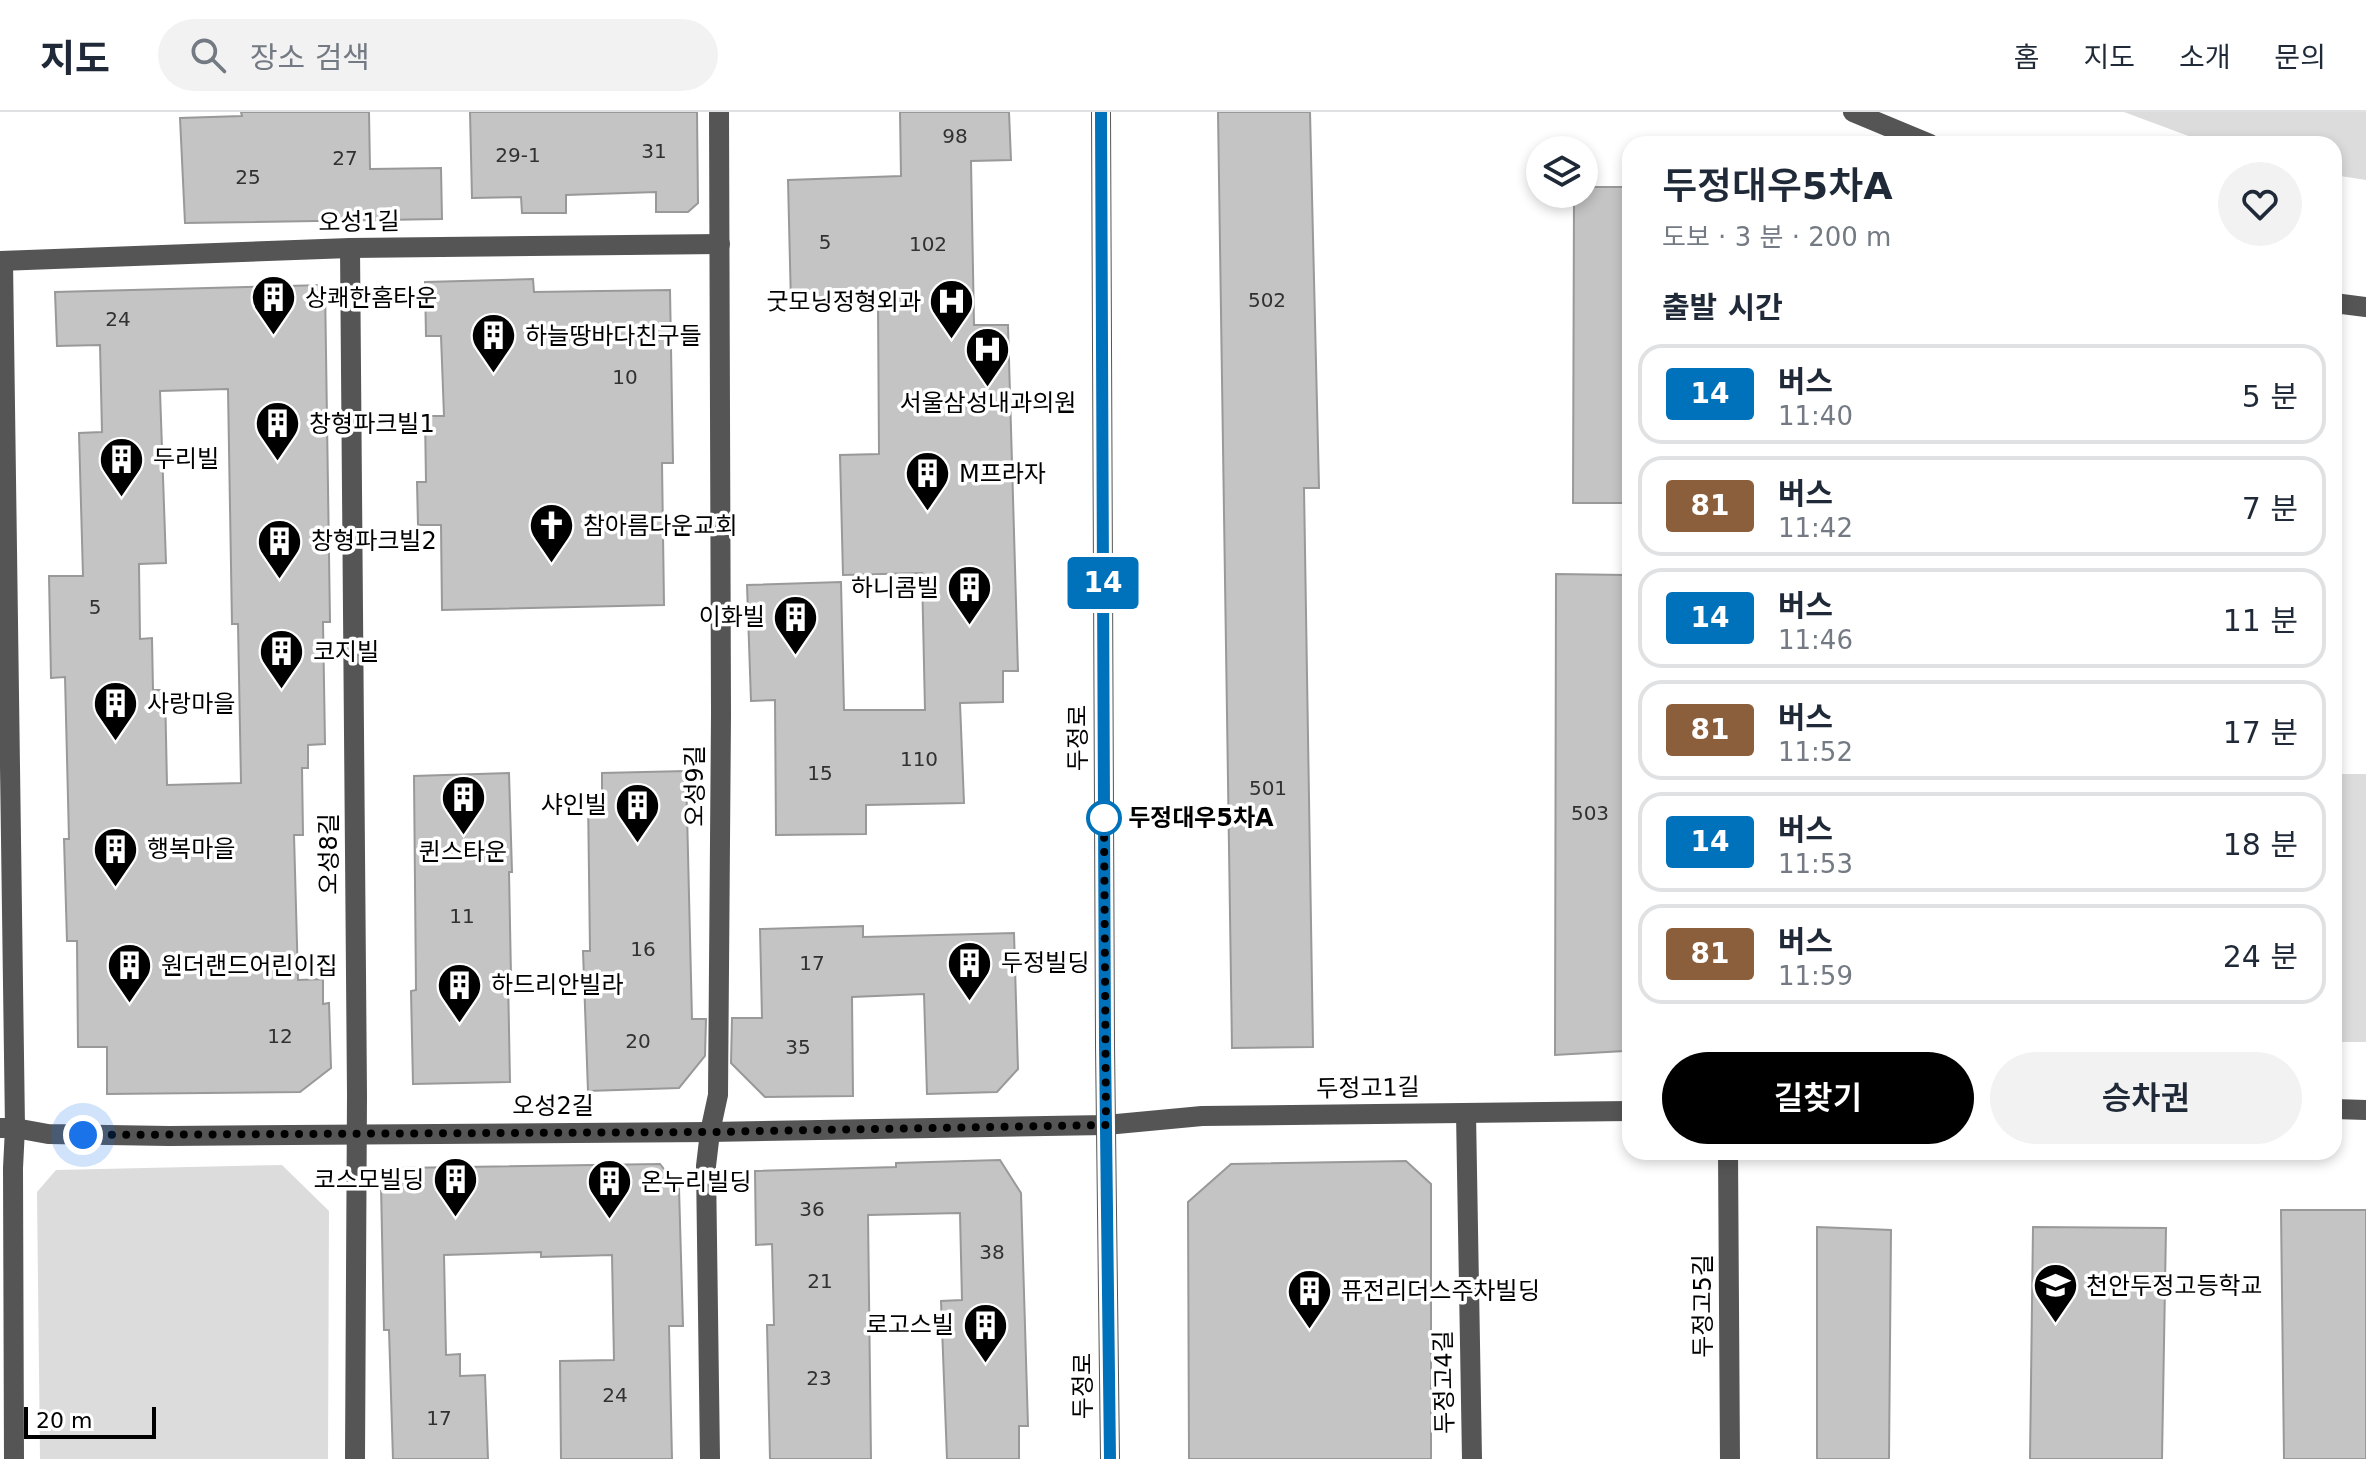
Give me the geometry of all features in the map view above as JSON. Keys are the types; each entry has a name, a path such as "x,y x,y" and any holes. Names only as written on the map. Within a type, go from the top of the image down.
{"street":[{"name":"오성9길","path":"710,1459 706,1166 719,1079 719,112"},
{"name":"두정로","path":"1101,112 1110,1459"},
{"path":"1853,112 1911,136"},
{"name":"오성1길","path":"1,261 350,248 720,244"},
{"name":"오성8길","path":"350,248 355,1459"},
{"path":"1,261 8,1128 13,1168 14,1459"},
{"path":"2342,304 2366,307"},
{"path":"2342,1109 2366,1110"},
{"name":"두정고1길","path":"1106,1125 1202,1116 1622,1111"},
{"name":"두정고4길","path":"1466,1113 1472,1459"},
{"name":"오성2길","path":"8,1128 48,1134 169,1136 1106,1125"},
{"name":"두정고5길","path":"1728,1160 1730,1459"}],"shaded area":[{"path":"2124,112 2366,112 2366,180 2342,176 2342,136 2188,136"},
{"path":"2342,774 2366,774 2366,1042 2342,1042"},
{"path":"282,1165 329,1211 328,1459 40,1459 37,1192 56,1170"}],"building":[{"path":"241,112 369,112 370,169 441,168 442,219 185,223 180,118 242,116"},
{"path":"470,112 697,112 698,203 688,212 656,212 656,192 566,195 566,213 522,213 521,197 472,198"},
{"path":"900,112 1009,112 1011,160 971,161 974,325 1008,325 1018,671 1003,671 1003,702 960,703 964,803 866,805 866,834 776,835 775,700 751,701 747,585 841,582 844,710 925,710 922,573 843,575 840,455 879,454 878,303 791,305 788,180 901,176"},
{"path":"1218,112 1310,112 1319,488 1304,488 1313,1047 1232,1048"},
{"path":"1598,187 1622,187 1622,503 1573,503 1574,208 1598,208"},
{"path":"533,279 534,292 670,290 673,463 662,463 664,605 442,610 441,525 418,525 417,482 426,482 425,416 444,416 441,336 426,336 425,282"},
{"path":"325,285 330,622 323,622 325,744 308,745 308,768 302,768 303,835 294,835 298,980 323,979 323,1004 329,1003 331,1068 300,1092 107,1094 107,1047 78,1047 77,941 67,941 64,839 69,839 65,677 51,678 49,576 83,576 79,433 102,432 100,345 57,346 55,292","holes":["228,389 232,624 238,624 241,783 167,785 165,690 153,690 152,638 140,639 139,564 166,563 160,391"]},
{"path":"1556,574 1622,575 1622,1051 1555,1055"},
{"path":"686,771 692,1019 706,1019 705,1056 679,1088 588,1091 583,951 590,951 588,796 602,796 602,773"},
{"path":"509,773 512,872 509,872 511,977 508,977 510,1082 413,1084 411,991 416,990 414,776"},
{"path":"863,926 863,937 1014,933 1018,1069 997,1092 927,1094 924,994 852,997 853,1096 765,1097 731,1063 732,1018 762,1018 760,929"},
{"path":"1000,1160 1021,1193 1028,1426 1019,1426 1019,1459 947,1459 941,1301 962,1300 960,1213 868,1215 871,1459 770,1459 767,1325 774,1325 772,1244 756,1245 755,1171"},
{"name":"퓨전리더스주차빌딩","path":"1406,1161 1431,1184 1431,1459 1189,1459 1188,1202 1231,1164"},
{"path":"660,1164 679,1188 683,1326 669,1326 672,1459 561,1459 560,1361 614,1360 612,1255 541,1257 541,1252 444,1255 446,1355 460,1354 460,1376 485,1375 488,1459 393,1459 389,1330 384,1330 381,1185 399,1168"},
{"path":"2281,1210 2366,1210 2366,1459 2284,1459"},
{"path":"1817,1227 1891,1230 1889,1459 1817,1459"},
{"path":"2033,1227 2166,1228 2162,1459 2030,1459"}],"bus line":[{"name":"14","path":"1101,112 1110,1459"}],"place":[{"name":"상쾌한홈타운","path":"274,337"},
{"name":"굿모닝정형외과","path":"952,341"},
{"name":"하늘땅바다친구들","path":"494,375"},
{"name":"서울삼성내과의원","path":"988,388"},
{"name":"창형파크빌1","path":"278,463"},
{"name":"두리빌","path":"122,498"},
{"name":"M프라자","path":"928,513"},
{"name":"참아름다운교회","path":"552,565"},
{"name":"창형파크빌2","path":"280,580"},
{"name":"하니콤빌","path":"970,627"},
{"name":"이화빌","path":"796,656"},
{"name":"코지빌","path":"282,691"},
{"name":"사랑마을","path":"116,743"},
{"name":"두정대우5차A","path":"1104,818"},
{"name":"퀸스타운","path":"463,837"},
{"name":"샤인빌","path":"638,844"},
{"name":"행복마을","path":"116,888"},
{"name":"두정빌딩","path":"970,1002"},
{"name":"원더랜드어린이집","path":"130,1005"},
{"name":"하드리안빌라","path":"460,1024"},
{"name":"코스모빌딩","path":"455,1219"},
{"name":"온누리빌딩","path":"610,1221"},
{"name":"천안두정고등학교","path":"2055,1325"},
{"name":"퓨전리더스주차빌딩","path":"1310,1330"},
{"name":"로고스빌","path":"985,1364"}],"route":[{"path":"83,1135 710,1132 1106,1125 1104,818"}]}
